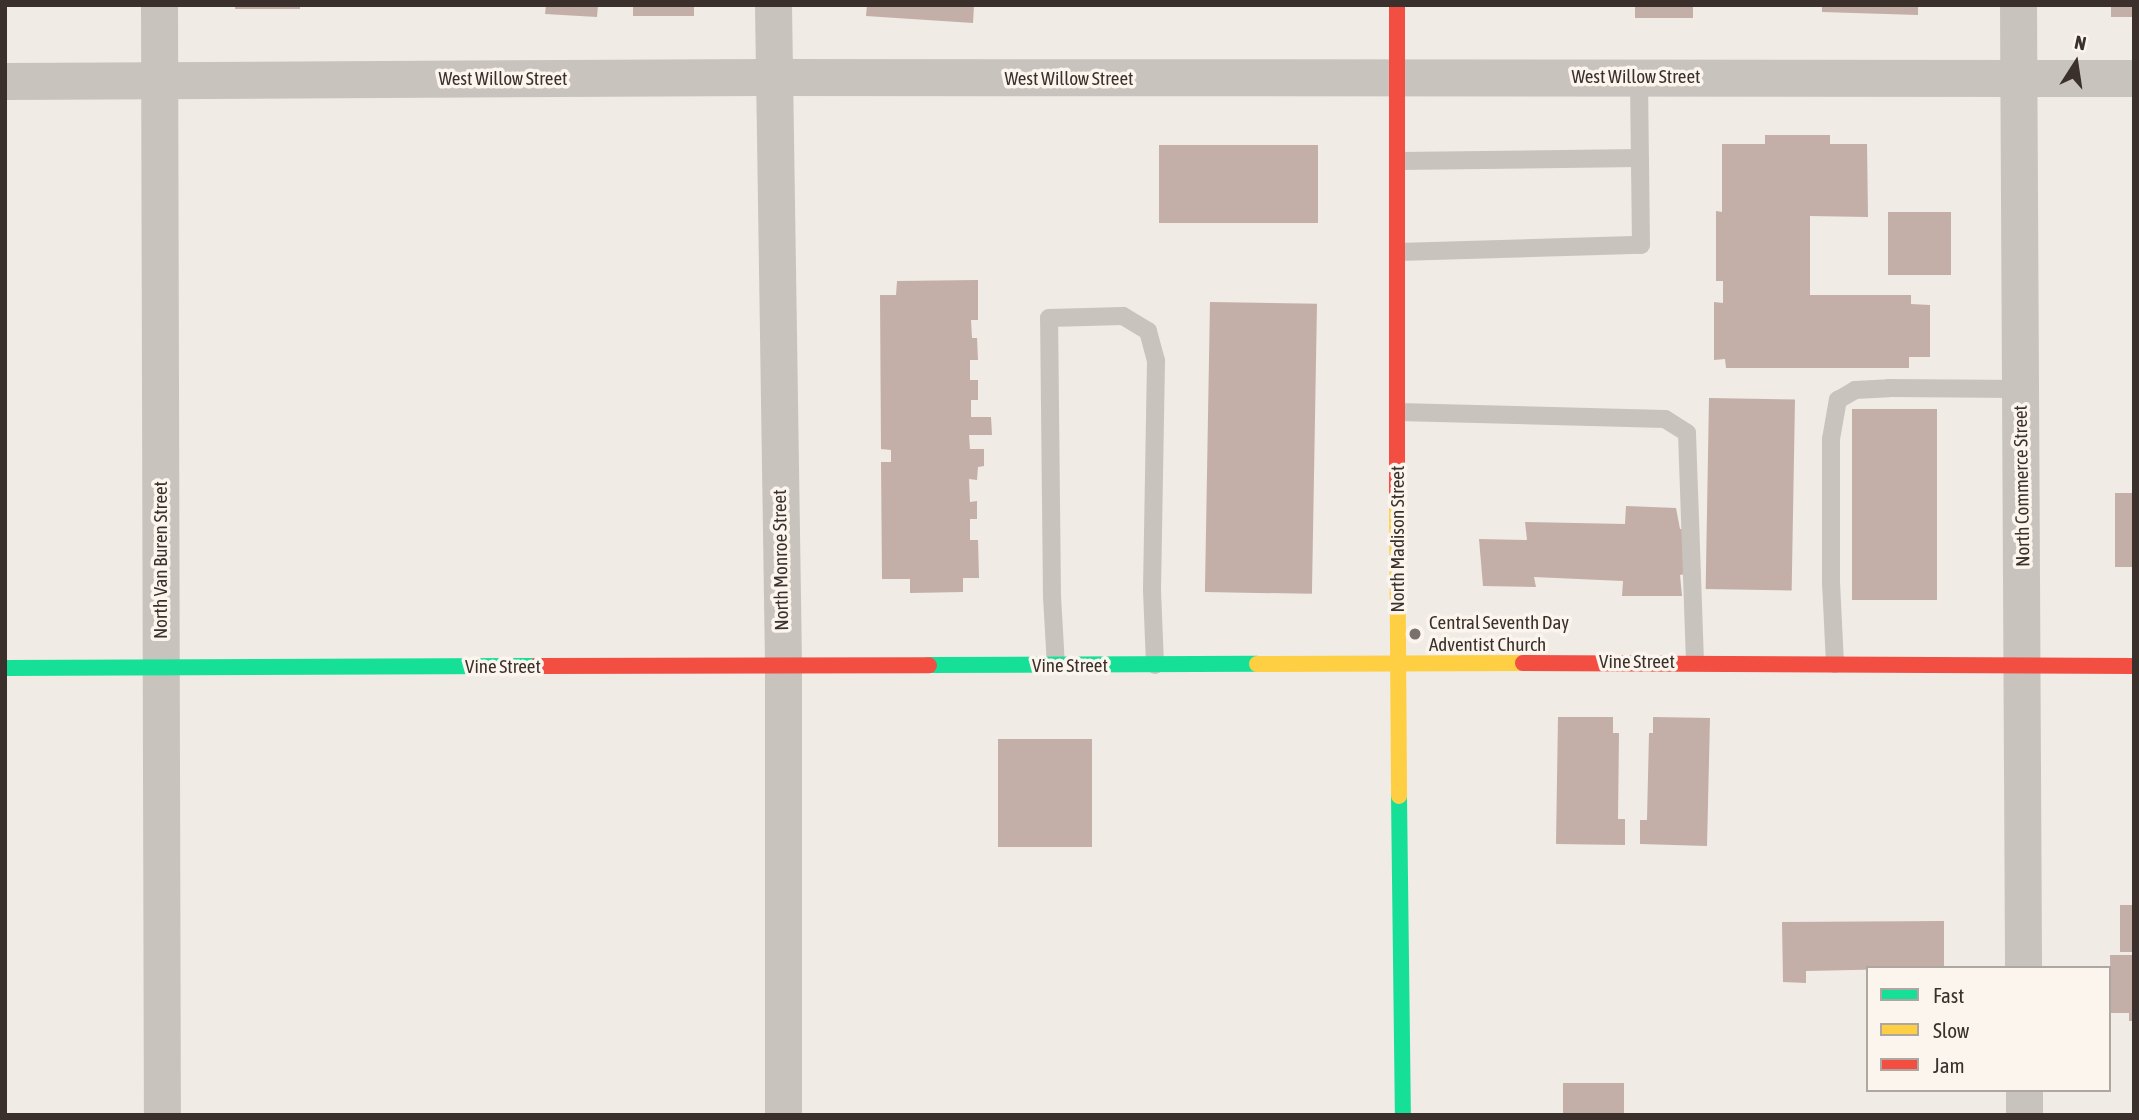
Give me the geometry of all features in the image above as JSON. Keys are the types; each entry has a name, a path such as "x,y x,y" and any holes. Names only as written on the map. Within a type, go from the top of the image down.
{"street":[{"name":"North Van Buren Street","path":"159,5 163,1115"},
{"name":"North Monroe Street","path":"773,5 783,667 783,1115"},
{"name":"North Madison Street","path":"1397,5 1397,664 1403,1115"},
{"name":"North Commerce Street","path":"2018,5 2024,966"},
{"name":"West Willow Street","path":"5,81 1397,76 2134,78"},
{"name":"Vine Street","path":"5,668 1695,662 2134,666"},
{"path":"2024,1092 2024,1115"}],"lane":[{"path":"1398,251 1641,245 1639,77"},
{"path":"1398,161 1640,158"},
{"path":"1056,666 1052,597 1049,318 1123,316 1148,331 1156,361 1152,590 1154,666"},
{"path":"1835,664 1831,583 1831,439 1838,400 1855,390 2021,389"},
{"path":"1398,412 1665,419 1687,433 1695,662"}],"building":[{"path":"235,5 300,5 300,9 235,9"},
{"path":"546,5 598,5 597,17 545,14"},
{"path":"633,5 694,5 694,16 633,16"},
{"path":"867,5 974,5 973,23 866,16"},
{"path":"1635,5 1693,5 1693,18 1635,18"},
{"path":"1822,5 1918,5 1918,15 1822,12"},
{"path":"2111,5 2134,5 2134,17 2111,17"},
{"path":"1765,135 1830,135 1830,144 1867,144 1868,217 1810,216 1810,295 1911,295 1911,304 1930,305 1930,357 1909,357 1909,368 1726,368 1725,359 1714,360 1714,302 1723,303 1723,281 1716,281 1716,211 1722,212 1722,144 1765,144"},
{"path":"1159,145 1318,145 1318,223 1159,223"},
{"path":"1888,212 1951,212 1951,275 1888,275"},
{"path":"978,280 978,320 971,320 972,338 977,338 978,360 970,360 970,380 978,380 978,400 971,400 971,417 991,417 992,435 969,435 970,449 984,449 984,466 978,467 977,480 969,479 970,502 977,501 977,519 970,519 970,540 978,540 979,578 963,578 963,592 910,593 910,579 882,579 881,462 891,462 891,450 881,449 880,295 896,295 897,281"},
{"path":"1210,302 1317,304 1312,594 1205,592"},
{"path":"1709,398 1795,400 1792,590 1706,589"},
{"path":"1852,409 1937,409 1937,600 1852,600"},
{"path":"2115,493 2134,493 2134,567 2115,567"},
{"path":"1626,506 1676,508 1680,529 1686,529 1690,573 1680,575 1682,596 1622,596 1623,581 1534,577 1536,587 1483,586 1479,539 1527,540 1525,522 1625,524"},
{"path":"1558,717 1613,717 1613,733 1619,733 1618,819 1625,819 1625,845 1556,844"},
{"path":"1653,717 1710,718 1707,846 1640,844 1640,820 1647,820 1649,733 1653,733"},
{"path":"998,739 1092,739 1092,847 998,847"},
{"path":"2120,905 2134,905 2134,952 2120,952"},
{"path":"1944,921 1944,966 1866,966 1866,970 1806,971 1806,983 1783,982 1782,922"},
{"path":"2110,955 2134,955 2134,1021 2129,1021 2129,1013 2111,1013"},
{"path":"1563,1083 1624,1083 1624,1115 1563,1115"}],"traffic: fast":[{"path":"929,665 1257,664"},
{"path":"5,668 536,666"},
{"path":"1399,796 1403,1115"}],"traffic: slow":[{"path":"1397,498 1399,796"},
{"path":"1257,664 1523,663"}],"traffic: jam":[{"path":"1397,5 1397,498"},
{"path":"1523,663 2134,666"},
{"path":"536,666 929,665"}],"place":[{"name":"Central Seventh Day Adventist Church","path":"1415,634"}]}
